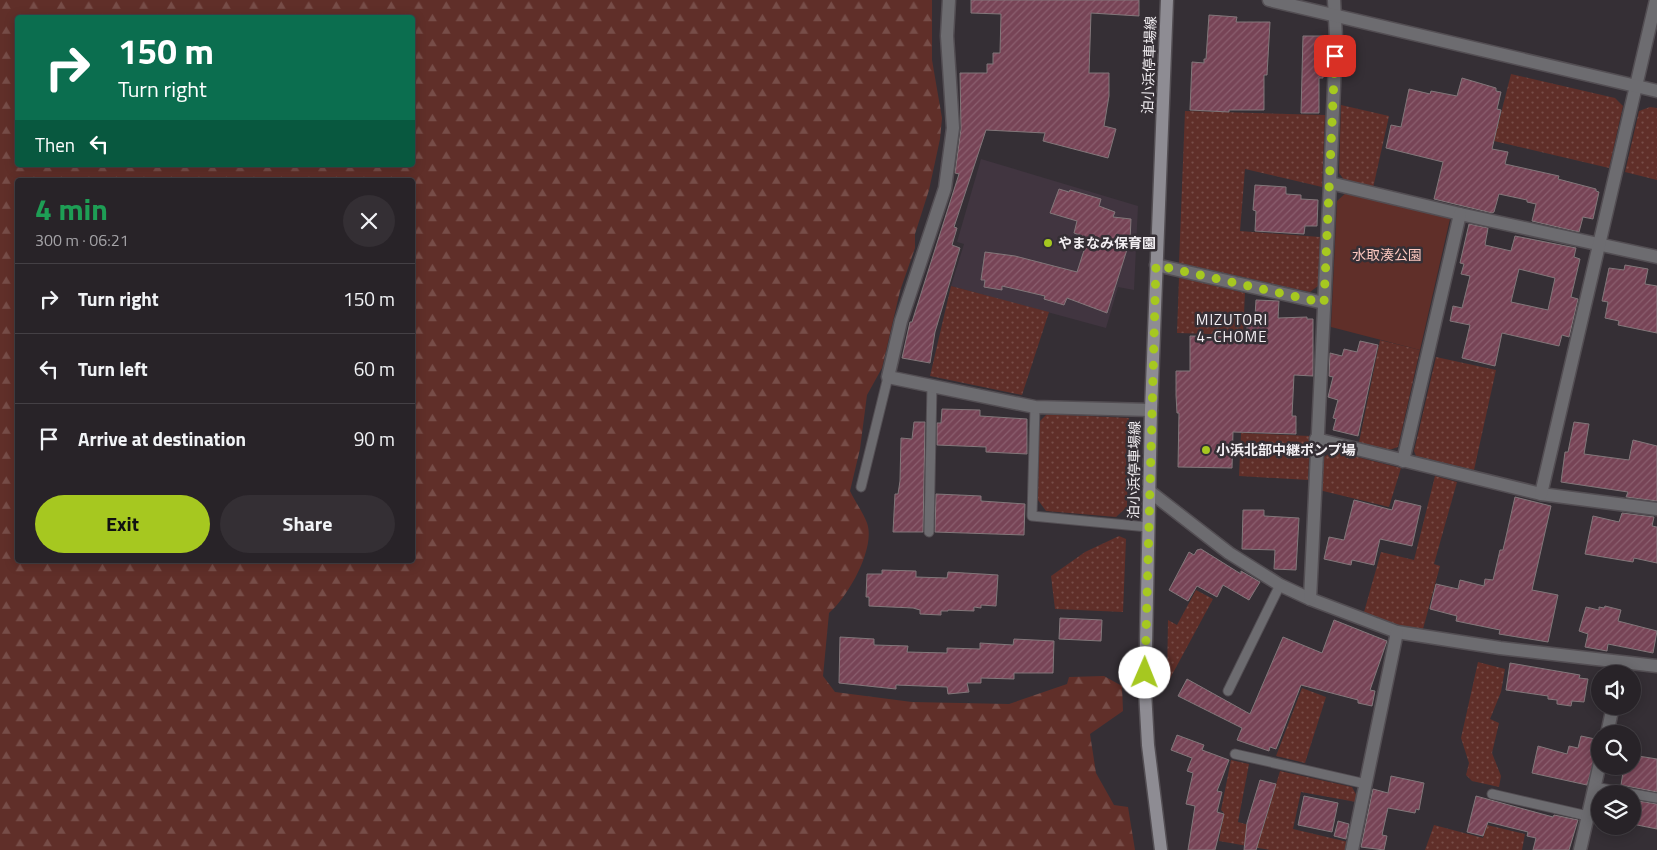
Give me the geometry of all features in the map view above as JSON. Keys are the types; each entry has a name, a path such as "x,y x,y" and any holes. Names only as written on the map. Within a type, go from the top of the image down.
{"main road":[{"name":"泊小浜停車場線","path":"1161,850 1148,745 1145,691 1151,410 1167,0"}],"street":[{"path":"949,0 947,36 953,128 945,188 901,320 888,377 1035,406 1151,410"},
{"path":"1269,0 1657,91"},
{"path":"1310,599 1336,38 1334,0"},
{"path":"1541,494 1656,0"},
{"path":"1330,183 1460,214 1657,257"},
{"path":"1403,461 1460,214"},
{"path":"1156,265 1324,303"},
{"path":"1316,439 1541,494 1657,509"},
{"path":"1149,491 1229,554 1310,599 1397,632 1604,665"},
{"path":"1352,850 1397,632"},
{"path":"1641,667 1657,666"},
{"path":"1580,850 1591,802"}],"lane":[{"path":"861,487 888,377"},
{"path":"929,532 932,386"},
{"path":"1035,406 1032,516 1148,527"},
{"path":"1228,691 1280,584"},
{"path":"1235,754 1366,784"},
{"path":"1492,794 1588,816"},
{"path":"1641,795 1657,798"}],"shaded area":[{"name":"やまなみ保育園","path":"981,159 1138,206 1134,290 1118,287 1106,328 951,286 964,244 957,242"}],"green space":[{"path":"0,0 932,0 932,60 942,118 940,139 929,190 915,234 915,248 900,291 882,368 867,395 860,449 850,491 867,523 869,533 868,545 852,584 829,613 823,676 835,692 912,702 1009,704 1067,684 1069,677 1104,676 1122,686 1123,711 1090,734 1096,773 1114,805 1128,807 1135,850 0,850"},
{"path":"1511,74 1615,98 1623,106 1609,168 1494,141"},
{"path":"1341,105 1389,116 1373,188 1345,181 1339,173"},
{"path":"1650,107 1657,108 1657,180 1625,172 1639,111"},
{"path":"1185,111 1325,115 1322,187 1245,169 1240,231 1320,237 1318,286 1310,292 1179,263"},
{"name":"水取湊公園","path":"1348,191 1447,214 1450,219 1420,350 1331,327 1337,201"},
{"path":"1179,277 1245,293 1243,335 1177,333"},
{"path":"951,286 1049,312 1022,395 930,376"},
{"path":"1380,340 1420,350 1398,447 1389,450 1359,442"},
{"path":"1436,357 1496,370 1474,470 1416,456 1414,451"},
{"path":"1047,414 1129,418 1127,507 1116,517 1046,511 1038,500 1039,422"},
{"path":"1241,433 1310,436 1308,480 1239,476"},
{"path":"1333,451 1401,468 1389,507 1319,490 1321,459"},
{"path":"1435,476 1457,482 1434,564 1440,566 1423,629 1397,625 1364,612 1381,552 1414,560"},
{"path":"1119,536 1126,539 1123,612 1055,609 1051,576 1085,552"},
{"path":"1196,590 1213,599 1167,684 1168,620 1177,625"},
{"path":"1478,662 1505,669 1501,692 1490,719 1499,723 1492,753 1501,776 1499,787 1472,781 1466,775 1469,763 1461,738"},
{"path":"1302,688 1326,697 1305,763 1276,756"},
{"path":"1231,760 1249,764 1238,822 1263,829 1280,771 1352,787 1358,798 1356,802 1301,792 1293,829 1348,842 1346,850 1270,850 1219,841 1224,813 1221,810"},
{"path":"1434,825 1483,838 1487,825 1525,834 1522,850 1425,850"}],"building":[{"path":"971,0 1139,0 1139,16 1091,13 1089,73 1109,73 1109,96 1104,126 1116,129 1108,158 1043,141 1045,133 986,130 954,227 957,228 952,245 960,248 935,332 930,363 902,358 910,322 912,322 959,174 955,173 961,129 960,73 987,73 987,64 993,64 993,53 1000,53 1001,14 971,13"},
{"path":"1209,15 1237,17 1236,22 1270,22 1267,75 1264,75 1264,110 1229,110 1229,112 1190,110 1192,62 1204,63 1204,59 1206,59"},
{"path":"1303,36 1323,36 1323,78 1319,78 1319,113 1301,113"},
{"path":"1462,78 1496,88 1496,91 1501,92 1497,109 1501,110 1492,149 1508,152 1505,164 1559,176 1558,179 1596,189 1599,192 1593,219 1583,217 1579,232 1532,221 1536,204 1527,202 1527,200 1499,194 1494,212 1492,213 1434,199 1443,162 1386,148 1391,125 1401,127 1409,89 1430,94 1431,91 1457,96"},
{"path":"1255,185 1286,187 1286,194 1301,195 1301,199 1318,200 1317,226 1305,226 1304,234 1255,231 1256,211 1253,210"},
{"path":"1059,189 1069,192 1070,190 1101,199 1099,206 1115,212 1113,217 1131,219 1130,240 1107,313 1067,298 1064,305 1044,299 1045,296 1002,286 1002,290 984,287 985,280 981,280 985,252 1015,256 1077,272 1088,238 1074,233 1077,221 1050,213"},
{"path":"1469,224 1488,228 1485,245 1511,251 1515,236 1576,248 1574,257 1580,259 1571,297 1578,299 1569,337 1562,335 1559,346 1502,333 1495,366 1462,358 1470,325 1450,321 1453,306 1462,308 1470,276 1461,274 1464,264 1460,263","holes":["1519,269 1555,278 1548,310 1511,302"]},
{"path":"1625,265 1648,269 1645,284 1657,286 1657,333 1618,325 1619,321 1605,318 1608,302 1602,301 1609,268 1624,270"},
{"path":"1256,300 1279,301 1278,318 1307,317 1307,319 1313,319 1313,376 1294,375 1292,416 1296,416 1296,434 1233,432 1232,468 1178,467 1179,413 1177,413 1176,371 1190,371 1190,336 1247,337 1247,316 1255,316"},
{"path":"1360,341 1378,345 1358,436 1333,430 1336,419 1333,418 1338,400 1328,397 1333,377 1329,376 1330,353 1342,356 1344,349 1357,352"},
{"path":"942,409 980,410 980,416 1027,419 1027,454 986,452 986,447 937,445 937,423 941,423"},
{"path":"914,422 925,422 923,532 893,532 895,494 898,494 900,481 901,438 912,439"},
{"path":"1574,422 1589,424 1584,454 1629,460 1633,440 1657,446 1657,501 1626,497 1628,492 1561,482 1565,452 1568,452"},
{"path":"936,494 981,496 981,501 1025,504 1024,535 935,532"},
{"path":"1515,497 1551,506 1532,590 1558,595 1548,642 1499,634 1500,630 1456,621 1457,616 1430,609 1436,584 1458,589 1460,580 1484,586 1485,579 1493,580 1500,550 1503,550"},
{"path":"1354,500 1392,510 1395,500 1421,506 1412,546 1380,539 1374,565 1352,560 1351,565 1324,559 1329,537 1344,540"},
{"path":"1243,510 1264,510 1264,516 1299,518 1296,570 1274,569 1275,550 1242,549"},
{"path":"1622,513 1654,517 1652,526 1657,527 1657,563 1634,558 1633,562 1585,554 1593,516 1619,522"},
{"path":"1201,549 1241,574 1241,571 1260,582 1249,600 1223,585 1217,597 1197,586 1188,601 1169,590 1189,552 1194,555 1197,550"},
{"path":"882,570 916,571 916,577 947,578 948,572 998,575 996,606 981,605 981,608 974,607 974,611 941,611 941,615 920,614 920,610 913,608 869,606 869,597 866,597 867,574 882,574"},
{"path":"1605,606 1621,610 1618,621 1657,631 1653,653 1608,644 1607,651 1585,647 1588,634 1579,631 1586,607 1599,610 1599,607 1604,608"},
{"path":"1060,618 1102,620 1101,641 1059,639"},
{"path":"1334,620 1387,641 1370,690 1375,691 1372,706 1358,703 1358,700 1301,685 1276,749 1270,747 1269,751 1237,740 1242,728 1178,696 1187,679 1250,714 1283,637 1322,653"},
{"path":"840,637 874,639 874,645 908,646 907,652 947,653 947,648 980,649 980,643 1013,645 1014,639 1054,641 1053,673 1014,673 1014,679 981,678 981,683 967,683 969,692 948,694 947,687 896,685 896,689 839,683"},
{"path":"1510,663 1580,675 1579,678 1588,679 1584,702 1572,701 1571,706 1557,704 1557,700 1548,699 1548,696 1506,690"},
{"path":"1177,735 1204,745 1202,750 1229,760 1217,791 1222,792 1217,812 1224,814 1215,850 1188,850 1195,806 1186,804 1193,773 1187,771 1192,758 1171,750"},
{"path":"1581,736 1591,738 1591,771 1587,785 1532,773 1538,746 1567,754 1569,746 1578,748"},
{"path":"1641,756 1657,759 1657,792 1641,789 1641,785 1621,785 1623,775 1641,775"},
{"path":"1391,776 1424,783 1419,810 1416,809 1415,813 1388,808 1382,835 1387,836 1384,850 1361,847 1373,789 1388,793"},
{"path":"1260,780 1276,784 1256,850 1244,850 1247,823"},
{"path":"1304,796 1338,803 1332,832 1298,825"},
{"path":"1476,796 1553,817 1554,815 1578,820 1569,850 1533,850 1536,838 1527,836 1528,832 1488,822 1483,836 1467,832"},
{"path":"1641,801 1657,804 1657,829 1641,826"},
{"path":"1338,821 1349,824 1346,839 1334,836"}],"place":[{"name":"やまなみ保育園","path":"1048,243"},
{"name":"小浜北部中継ポンプ場","path":"1206,450"}],"district":[{"name":"MIZUTORI 4-CHOME","path":"1232,328"}],"route":[{"path":"1145,673 1156,265 1324,303 1335,56"}]}
